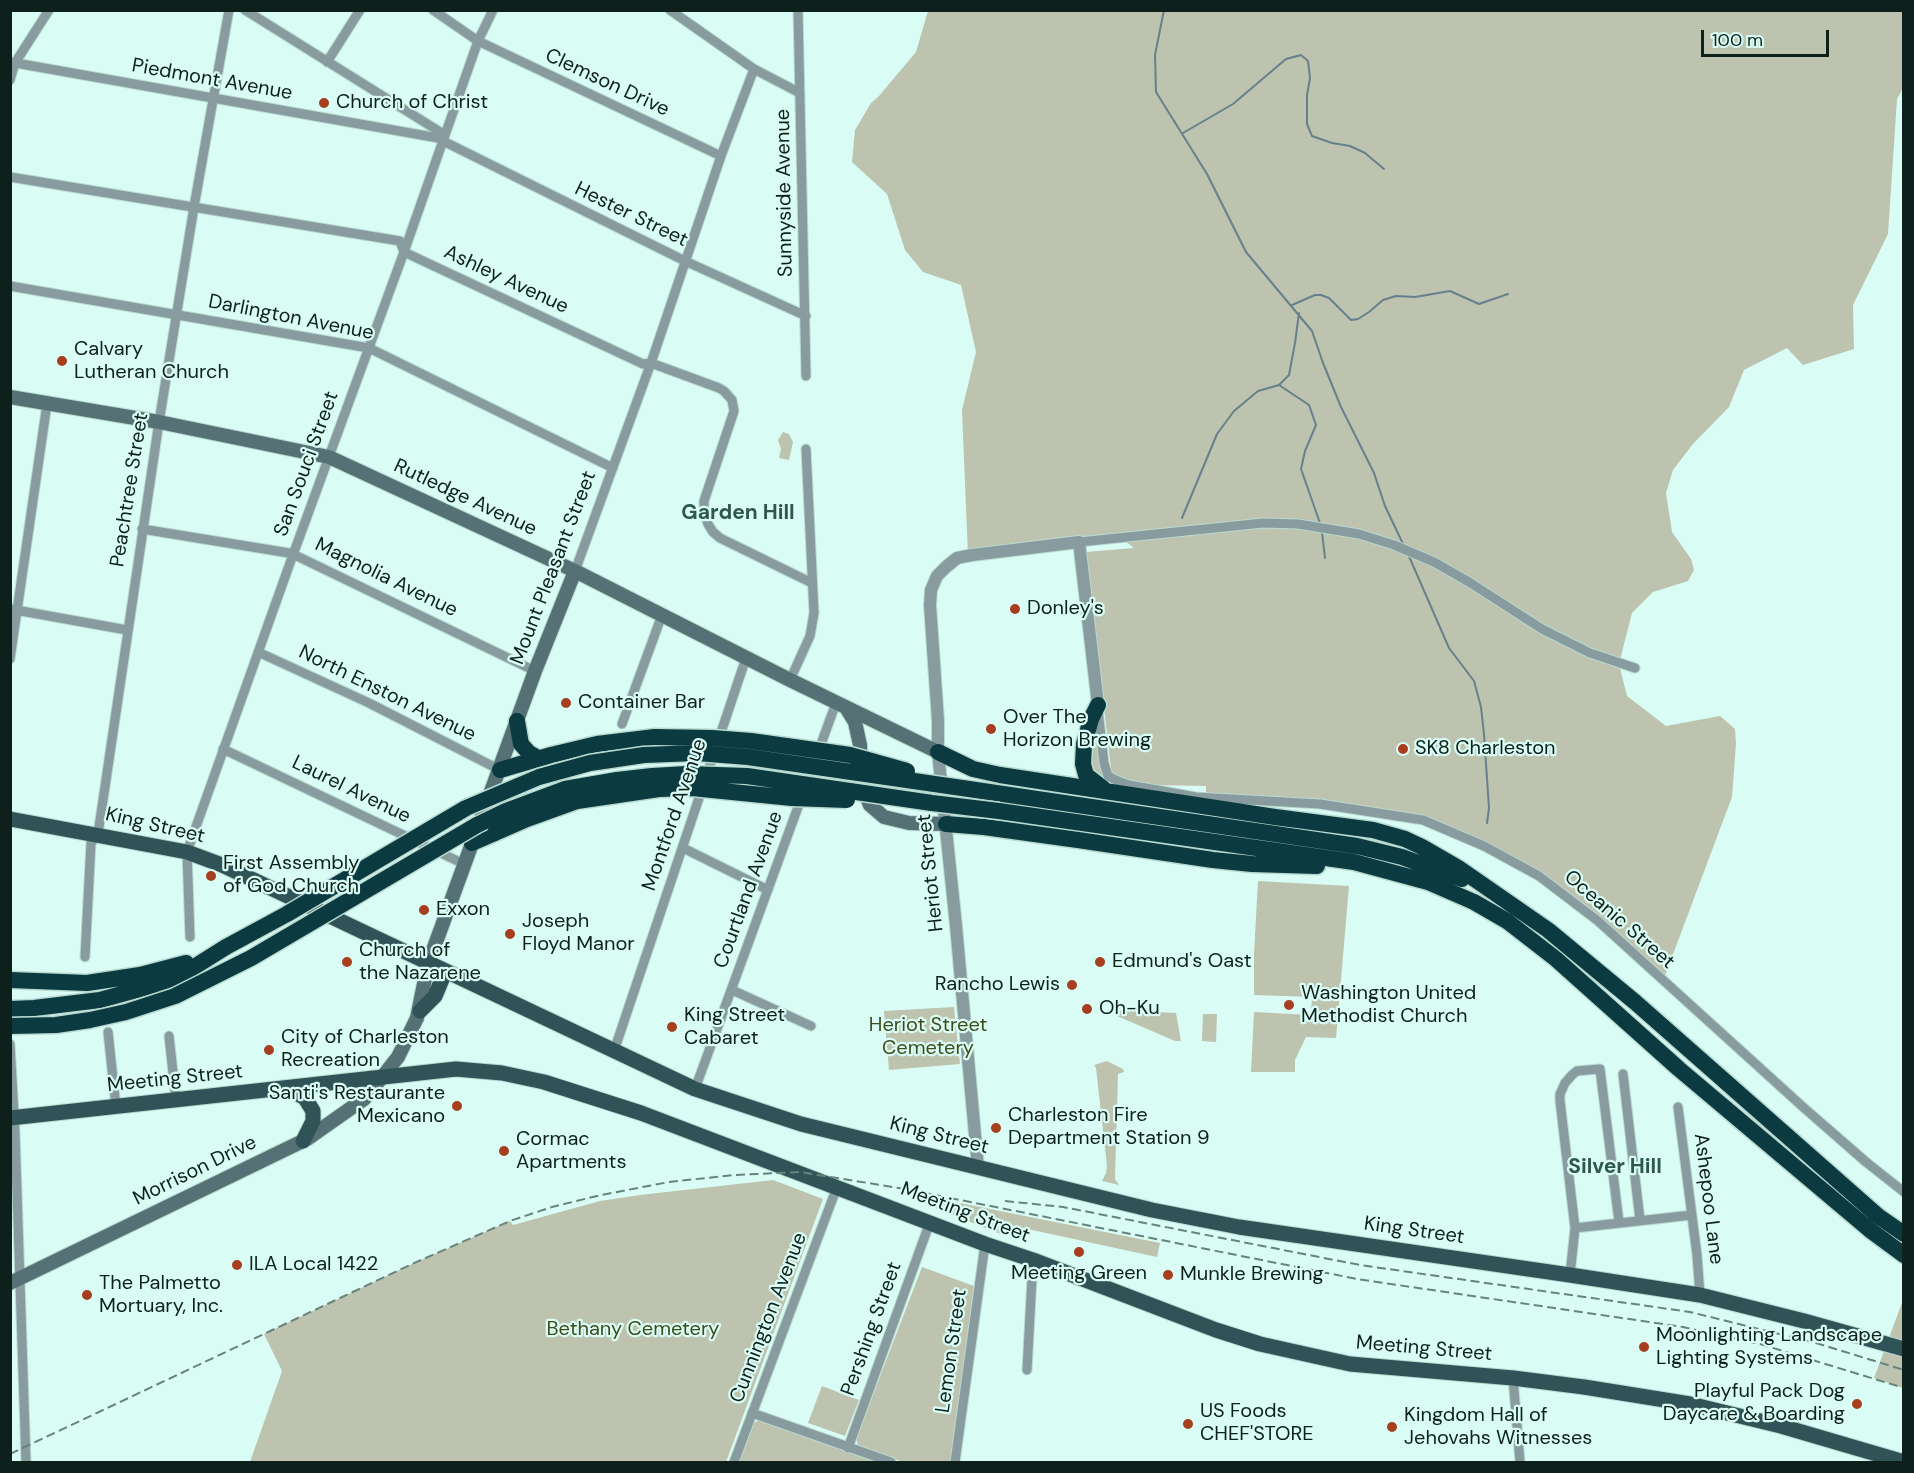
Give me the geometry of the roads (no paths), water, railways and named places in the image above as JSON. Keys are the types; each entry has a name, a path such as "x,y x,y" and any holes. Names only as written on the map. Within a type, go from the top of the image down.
{"highway":[{"path":"1098,705 1091,719 1084,744 1083,764 1086,775 1107,783"},
{"path":"517,721 521,744 529,753 538,758"},
{"path":"500,770 597,744 655,737 712,738 850,755 969,789"},
{"path":"938,752 973,769 991,773 1107,783 1389,834 1440,856 1548,930 1635,1002 1874,1223 1904,1255"},
{"path":"10,1008 34,1008 100,1000 159,984 183,974 466,808 539,777 590,763 644,755 697,753 748,757 1357,846 1402,857 1454,876 1501,897"},
{"path":"10,1026 56,1025 90,1020 126,1012 175,996 251,958 477,825 506,811 565,789 652,776 687,774 747,776 1354,862 1428,882 1474,902 1507,921 1556,959 1679,1069 1874,1223 1904,1234"},
{"path":"472,843 526,819 577,801 659,789 692,788 792,798 932,803"},
{"path":"946,824 984,827 1213,860 1335,867 1428,882"},
{"path":"10,980 87,983 112,981 180,965 226,947"}],"main road":[{"name":"Rutledge Avenue","path":"10,398 159,422 329,457 575,571 789,680 938,752"},
{"name":"Mount Pleasant Street","path":"383,1076 398,1057 420,1011 428,964 535,671 575,571"},
{"path":"841,705 855,722 860,745 861,783 870,805 884,817 909,823 946,824"},
{"name":"King Street","path":"10,819 187,852 222,865 695,1089 801,1124 1152,1210 1239,1227 1700,1295 1904,1349"},
{"path":"420,1011 435,996 445,972"},
{"name":"Meeting Street","path":"13,1118 456,1069 502,1073 544,1082 641,1113 1216,1330 1282,1349 1350,1364 1513,1378 1690,1404 1781,1426 1904,1462"},
{"name":"Morrison Drive","path":"15,1280 303,1141 364,1099 383,1076"},
{"path":"286,1088 305,1098 313,1111 313,1121 303,1141"}],"street":[{"path":"10,80 13,62 49,10"},
{"name":"Peachtree Street","path":"85,957 91,843 98,834 159,422 229,10"},
{"name":"Hester Street","path":"245,10 444,138 685,261 806,316"},
{"path":"327,62 360,10"},
{"name":"Clemson Drive","path":"433,10 478,41 721,156"},
{"name":"San Souci Street","path":"190,937 187,852 478,41 493,10"},
{"path":"670,10 754,69 800,93"},
{"name":"Sunnyside Avenue","path":"798,10 806,376"},
{"name":"Piedmont Avenue","path":"13,62 444,138"},
{"name":"Mount Pleasant Street","path":"575,571 651,363 721,156 754,69"},
{"name":"Ashley Avenue","path":"10,177 400,242 404,252 642,364 651,363 719,388 732,400 734,411 704,501 704,513 710,528 720,538 813,583"},
{"name":"Darlington Avenue","path":"10,286 369,348 613,468"},
{"path":"10,659 14,610 47,404"},
{"path":"789,680 810,636 814,613 806,449"},
{"path":"1098,705 1079,542 1263,523 1298,524 1359,534 1394,544 1434,562 1469,582 1542,629 1590,653 1635,668"},
{"name":"Magnolia Avenue","path":"142,529 293,555 535,671"},
{"name":"Heriot Street","path":"978,1168 938,752 931,590 937,576 957,558 1079,542"},
{"path":"14,610 127,630"},
{"path":"621,724 662,615"},
{"name":"North Enston Avenue","path":"258,652 369,703 500,770"},
{"name":"Montford Avenue","path":"614,1051 746,658"},
{"name":"Courtland Avenue","path":"695,1089 768,890 841,705"},
{"name":"Laurel Avenue","path":"224,749 464,864"},
{"name":"Oceanic Street","path":"1107,783 1196,797 1320,804 1423,820 1484,846 1539,876 1598,921 1803,1107 1904,1192"},
{"path":"683,848 768,890"},
{"path":"732,990 811,1026"},
{"path":"108,1032 116,1107"},
{"path":"169,1036 176,1100"},
{"path":"10,1044 15,1280 26,1462"},
{"path":"1570,1275 1575,1228 1560,1094 1565,1083 1577,1071 1600,1069 1619,1222"},
{"path":"1623,1074 1640,1220"},
{"name":"Ashepoo Lane","path":"1678,1107 1699,1268 1700,1295"},
{"name":"Cunnington Avenue","path":"734,1462 837,1187"},
{"path":"1575,1228 1692,1215"},
{"name":"Pershing Street","path":"848,1448 930,1222"},
{"name":"Lemon Street","path":"955,1462 985,1244"},
{"path":"1027,1370 1033,1260"},
{"path":"1513,1378 1520,1462"},
{"path":"752,1413 887,1462"}],"waterway":[{"path":"1164,10 1155,55 1156,92 1207,174 1246,252 1312,331 1341,407 1374,473 1385,506 1404,546"},
{"path":"1183,133 1233,104 1286,59 1301,55 1308,61 1310,78 1307,95 1307,124 1312,136 1350,146 1365,153 1384,169"},
{"path":"1292,305 1315,295 1321,295 1329,298 1351,320 1358,319 1383,300 1396,296 1415,297 1450,291 1479,304 1508,294"},
{"path":"1182,518 1217,434 1234,411 1258,391 1279,385 1289,375 1299,313"},
{"path":"1279,385 1309,405 1316,425 1305,451 1301,469 1321,526"},
{"path":"1322,532 1325,558"},
{"path":"1408,554 1449,648 1474,681 1481,707 1484,734 1489,808 1487,823"}],"railway":[{"path":"10,1454 412,1264 510,1221 552,1207 669,1182 734,1175 800,1172 905,1189 1357,1279 1683,1327 1760,1344 1904,1388"},
{"path":"1005,1201 1063,1207 1360,1265 1690,1312 1816,1343 1904,1370"}],"place":[{"name":"Church of Christ","path":"324,103"},
{"name":"Calvary Lutheran Church","path":"62,361"},
{"name":"Donley's","path":"1015,609"},
{"name":"Container Bar","path":"566,703"},
{"name":"Over The Horizon Brewing","path":"991,729"},
{"name":"SK8 Charleston","path":"1403,749"},
{"name":"First Assembly of God Church","path":"211,876"},
{"name":"Exxon","path":"424,910"},
{"name":"Joseph Floyd Manor","path":"510,934"},
{"name":"Church of the Nazarene","path":"347,962"},
{"name":"Edmund's Oast","path":"1100,962"},
{"name":"Rancho Lewis","path":"1072,985"},
{"name":"Washington United Methodist Church","path":"1289,1005"},
{"name":"Oh-Ku","path":"1087,1009"},
{"name":"King Street Cabaret","path":"672,1027"},
{"name":"City of Charleston Recreation","path":"269,1050"},
{"name":"Santi's Restaurante Mexicano","path":"457,1106"},
{"name":"Charleston Fire Department Station 9","path":"996,1128"},
{"name":"Cormac Apartments","path":"504,1151"},
{"name":"Meeting Green","path":"1079,1252"},
{"name":"ILA Local 1422","path":"237,1265"},
{"name":"Munkle Brewing","path":"1168,1275"},
{"name":"The Palmetto Mortuary, Inc.","path":"87,1295"},
{"name":"Moonlighting Landscape Lighting Systems","path":"1644,1347"},
{"name":"Playful Pack Dog Daycare & Boarding","path":"1857,1404"},
{"name":"US Foods CHEF'STORE","path":"1188,1424"},
{"name":"Kingdom Hall of Jehovahs Witnesses","path":"1392,1427"}],"district":[{"name":"Garden Hill","path":"738,513"},
{"name":"Silver Hill","path":"1615,1167"}],"park label":[{"name":"Heriot Street Cemetery","path":"928,1038"},
{"name":"Bethany Cemetery","path":"633,1330"}]}
